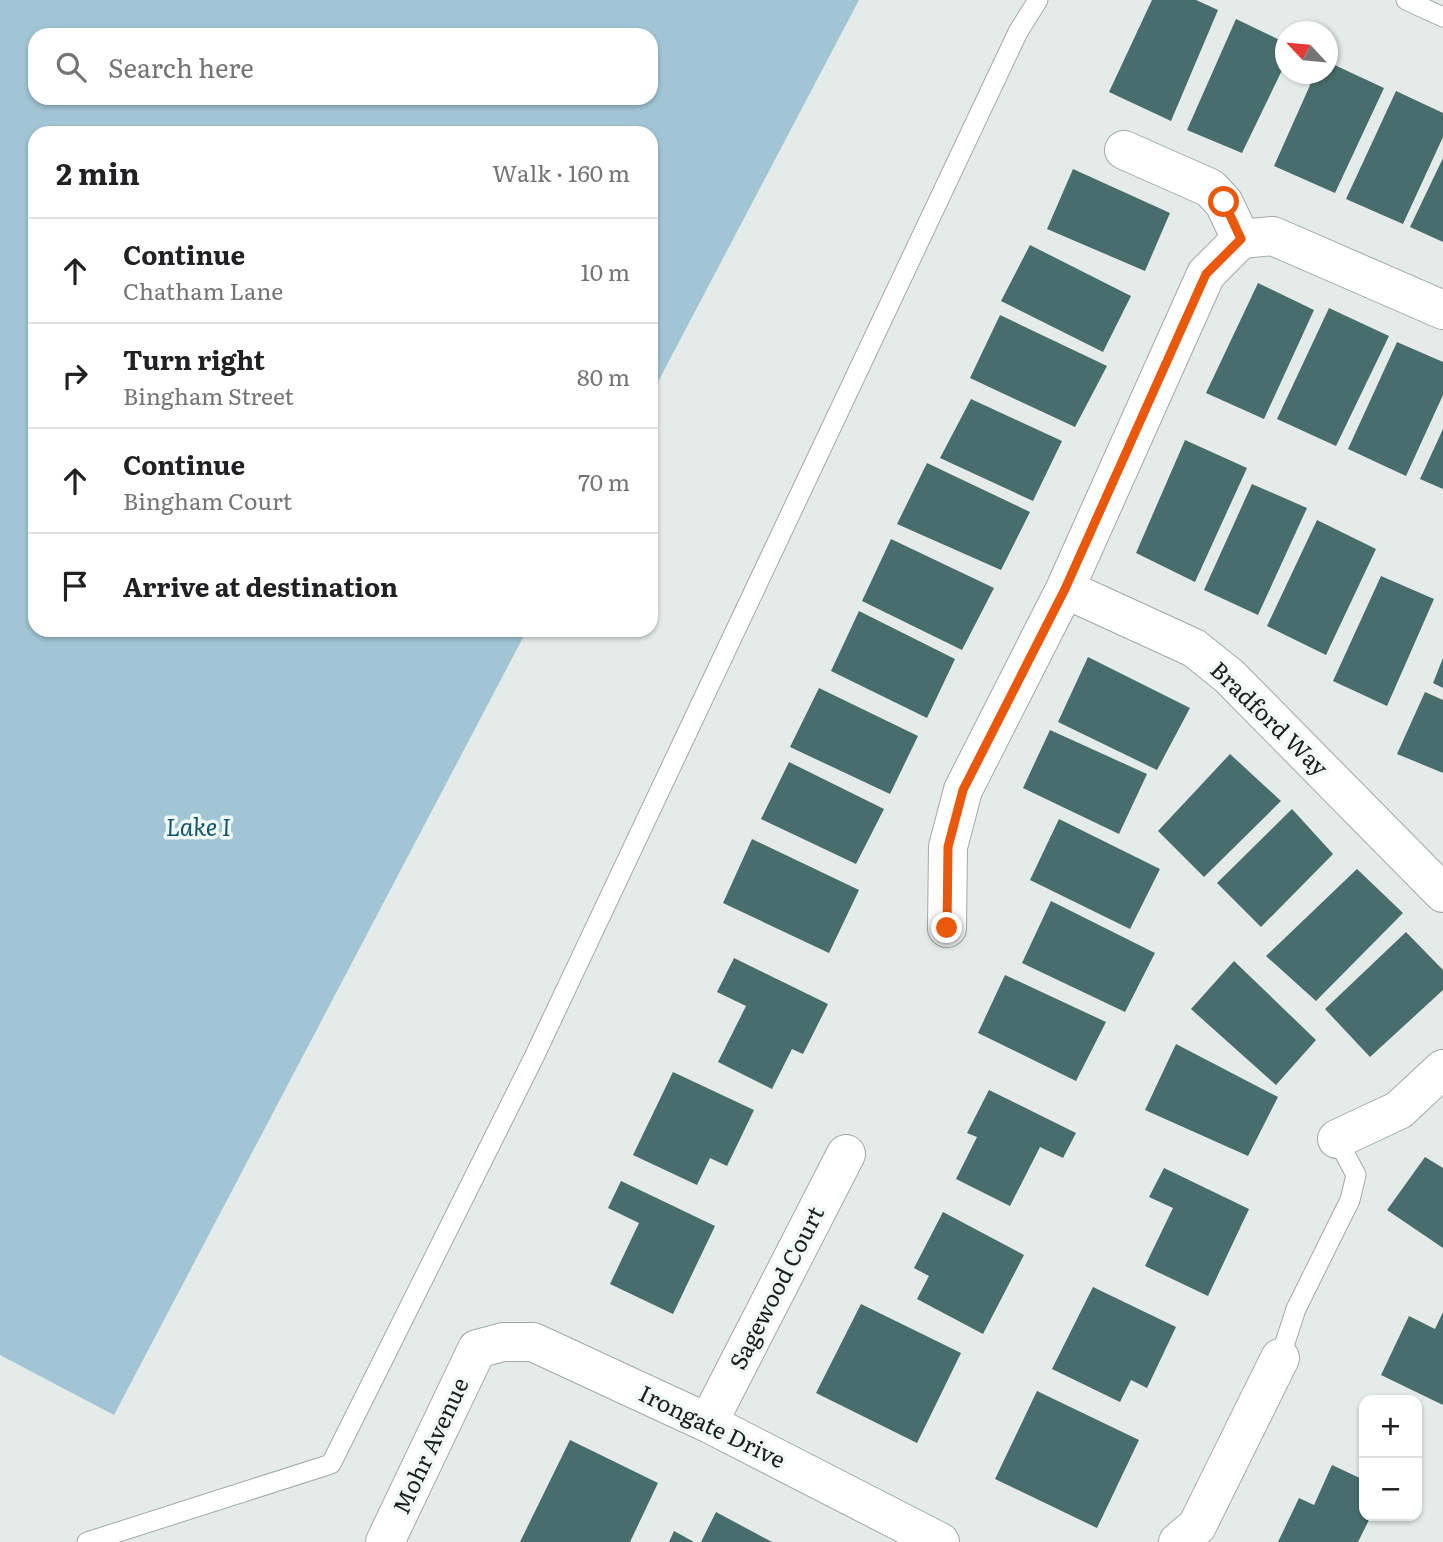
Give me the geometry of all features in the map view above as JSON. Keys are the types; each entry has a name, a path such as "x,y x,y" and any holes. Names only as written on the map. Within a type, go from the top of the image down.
{"street":[{"path":"1124,150 1210,188 1224,202 1241,239"},
{"path":"947,928 948,847 963,790 1065,589 1206,274 1241,239 1273,236 1443,310"},
{"name":"Bradford Way","path":"1065,589 1194,648 1228,676 1443,893"},
{"path":"1337,1139 1399,1110 1443,1069"},
{"name":"Sagewood Court","path":"708,1423 846,1154"},
{"name":"Irongate Drive","path":"477,1349 503,1342 533,1342 708,1423 940,1542"},
{"name":"Mohr Avenue","path":"385,1542 477,1349"},
{"path":"1178,1542 1196,1526 1280,1358"}],"lane":[{"path":"87,1542 331,1464 534,1057 1018,32 1038,0"},
{"path":"1406,0 1443,17"},
{"path":"1280,1358 1296,1309 1350,1200 1356,1175 1337,1139"}],"water":[{"name":"Lake I","path":"0,0 859,0 658,382 658,126 28,126 28,637 523,637 114,1415 0,1355"}],"building":[{"path":"1152,0 1196,0 1218,10 1171,121 1109,92"},
{"path":"1236,19 1275,38 1275,84 1242,153 1187,130"},
{"path":"1338,67 1384,88 1335,193 1274,166 1311,84 1338,84"},
{"path":"1396,91 1443,113 1443,137 1403,224 1346,199"},
{"path":"1443,158 1443,242 1410,227"},
{"path":"1073,169 1170,213 1145,271 1047,229"},
{"path":"1030,245 1131,296 1103,352 1001,301"},
{"path":"1258,283 1314,310 1264,419 1206,393"},
{"path":"1329,308 1389,336 1336,446 1277,419"},
{"path":"1000,315 1107,366 1075,427 970,378"},
{"path":"1397,342 1443,362 1443,395 1406,476 1348,449"},
{"path":"971,399 1062,441 1033,501 940,458"},
{"path":"1443,429 1443,489 1420,479"},
{"path":"1185,440 1247,468 1195,582 1136,553"},
{"path":"927,463 1030,512 1001,570 897,524"},
{"path":"1252,484 1307,508 1258,615 1204,590"},
{"path":"1317,520 1376,549 1326,655 1267,626"},
{"path":"891,539 994,588 962,650 862,601"},
{"path":"1381,576 1434,599 1387,706 1333,681"},
{"path":"859,611 955,659 927,718 831,671"},
{"path":"1088,657 1190,708 1157,770 1058,722"},
{"path":"1443,658 1443,688 1433,683"},
{"path":"819,688 918,736 890,794 790,747"},
{"path":"1425,692 1443,700 1443,773 1397,754"},
{"path":"1050,730 1147,774 1119,834 1023,788"},
{"path":"1230,754 1281,801 1204,877 1158,831"},
{"path":"789,762 884,809 856,864 761,819"},
{"path":"1292,809 1333,854 1261,927 1217,883"},
{"path":"1059,819 1160,869 1130,929 1030,880"},
{"path":"752,839 859,890 829,953 723,903"},
{"path":"1357,869 1403,913 1316,1001 1266,956"},
{"path":"1051,901 1155,953 1125,1012 1022,963"},
{"path":"1406,932 1443,970 1443,990 1370,1057 1325,1009"},
{"path":"734,958 828,1004 803,1054 792,1049 772,1089 718,1062 746,1006 717,992"},
{"path":"1234,961 1316,1040 1276,1085 1191,1009"},
{"path":"1005,975 1106,1022 1076,1081 978,1033"},
{"path":"1176,1044 1278,1097 1248,1156 1145,1110"},
{"path":"673,1072 754,1110 727,1166 710,1158 697,1185 633,1155"},
{"path":"989,1090 1076,1133 1063,1158 1040,1147 1010,1206 956,1179 977,1137 967,1133"},
{"path":"1425,1157 1443,1168 1443,1248 1387,1210"},
{"path":"1164,1168 1249,1209 1208,1296 1145,1266 1173,1208 1149,1197"},
{"path":"621,1181 715,1226 673,1314 610,1284 639,1223 608,1208"},
{"path":"943,1212 1024,1255 983,1334 917,1299 929,1276 914,1268"},
{"path":"1093,1287 1176,1327 1147,1388 1131,1380 1120,1402 1052,1369"},
{"path":"861,1304 961,1353 917,1443 816,1393"},
{"path":"1443,1312 1443,1405 1381,1375 1409,1316 1435,1329"},
{"path":"1037,1391 1139,1440 1097,1528 995,1479"},
{"path":"570,1440 658,1483 630,1542 520,1542"},
{"path":"1332,1465 1359,1478 1359,1521 1368,1521 1358,1542 1278,1542 1299,1498 1314,1505"},
{"path":"716,1512 772,1542 701,1542"},
{"path":"674,1531 694,1542 669,1542"}],"route":[{"path":"947,928 948,847 963,790 1065,589 1206,274 1241,239 1224,202"}]}
